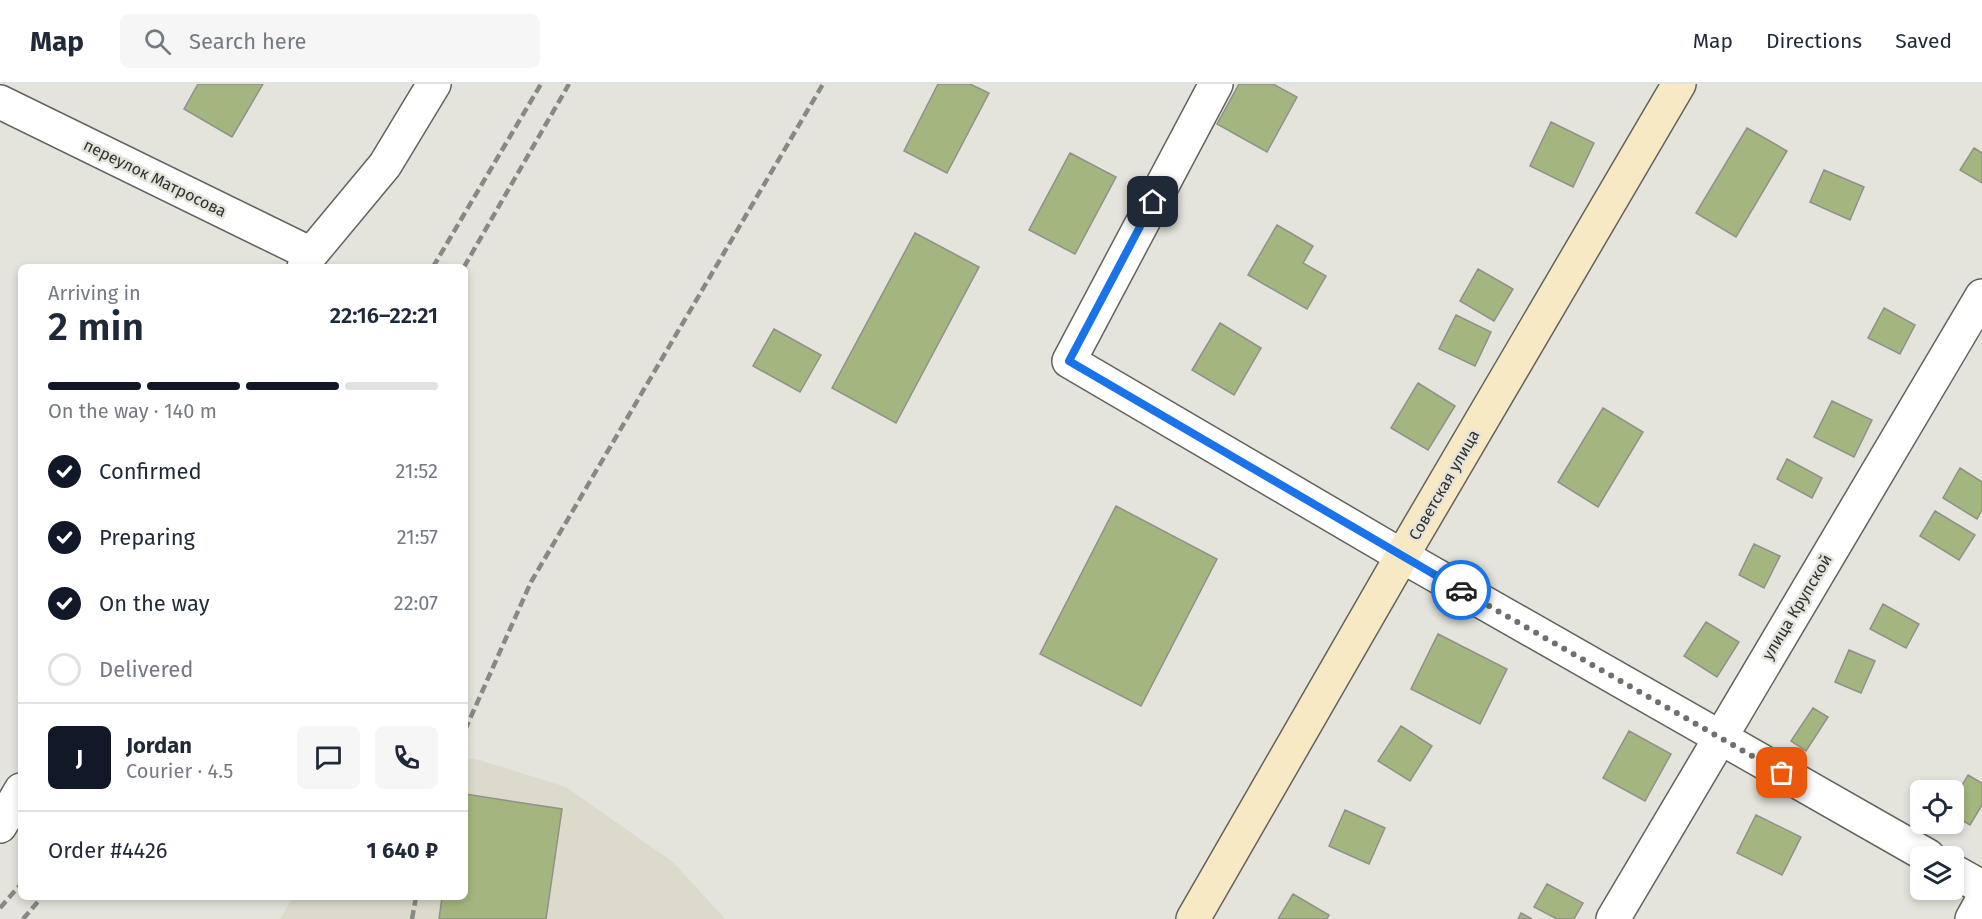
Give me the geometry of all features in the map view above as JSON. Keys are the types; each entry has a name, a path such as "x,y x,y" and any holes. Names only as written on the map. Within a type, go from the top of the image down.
{"main road":[{"name":"Советская улица","path":"1194,919 1402,556 1679,84"}],"street":[{"path":"308,261 385,165 434,84"},
{"path":"1216,84 1069,361 1402,556 1910,846"},
{"name":"переулок Матросова","path":"0,102 308,261"},
{"name":"улица Крупской","path":"1613,919 1982,296"},
{"path":"0,826 18,795"},
{"path":"1964,877 1982,887"},
{"path":"1972,919 1982,901"}],"shaded area":[{"path":"468,758 480,760 566,787 674,863 725,919 280,919 291,900 468,900"}],"building":[{"path":"198,84 263,84 232,137 184,109"},
{"path":"938,84 970,84 989,93 947,173 904,151"},
{"path":"1239,84 1273,84 1297,97 1267,152 1217,124"},
{"path":"1551,122 1594,143 1573,187 1530,166"},
{"path":"1747,128 1787,151 1736,237 1696,213"},
{"path":"1974,148 1982,153 1982,183 1960,170"},
{"path":"1070,153 1116,177 1075,254 1029,230"},
{"path":"1824,170 1864,187 1850,220 1810,202"},
{"path":"1277,225 1313,246 1303,263 1326,276 1307,309 1248,275"},
{"path":"915,233 979,267 896,423 832,388"},
{"path":"1478,269 1513,289 1494,321 1460,301"},
{"path":"1884,308 1915,325 1900,354 1868,338"},
{"path":"1456,315 1491,332 1475,366 1439,349"},
{"path":"1220,323 1261,348 1234,395 1192,370"},
{"path":"774,329 821,355 800,392 753,366"},
{"path":"1418,383 1455,406 1428,450 1391,428"},
{"path":"1832,401 1872,420 1854,457 1814,437"},
{"path":"1603,408 1643,432 1598,507 1558,482"},
{"path":"1787,459 1822,478 1812,498 1777,479"},
{"path":"1960,468 1982,482 1982,510 1977,519 1943,498"},
{"path":"1116,506 1217,559 1141,706 1040,654"},
{"path":"1935,511 1975,535 1959,560 1920,536"},
{"path":"1754,544 1780,556 1764,588 1739,575"},
{"path":"1883,604 1919,624 1906,648 1870,629"},
{"path":"1706,622 1739,642 1717,677 1684,656"},
{"path":"1438,634 1507,669 1480,724 1411,689"},
{"path":"1849,650 1875,661 1861,693 1835,682"},
{"path":"1813,708 1828,717 1806,751 1791,741"},
{"path":"1401,726 1432,746 1410,781 1378,761"},
{"path":"1629,731 1671,754 1645,801 1603,778"},
{"path":"1968,775 1982,783 1982,805 1970,825 1964,821 1964,782"},
{"path":"468,794 562,809 546,919 439,919 442,900 468,900"},
{"path":"1345,810 1385,828 1369,864 1329,846"},
{"path":"1756,815 1801,837 1782,875 1737,853"},
{"path":"1547,884 1583,903 1574,919 1557,919 1534,907"},
{"path":"1293,894 1329,915 1327,919 1278,919"},
{"path":"1521,913 1532,919 1518,919"}],"railway":[{"path":"435,264 541,84"},
{"path":"466,264 569,84"},
{"path":"468,723 531,582 823,84"},
{"path":"0,908 18,887"},
{"path":"23,919 39,900"},
{"path":"412,919 415,900"}],"way so far":[{"path":"1461,590 1782,773"}],"route":[{"path":"1153,202 1069,361 1461,590"}]}
